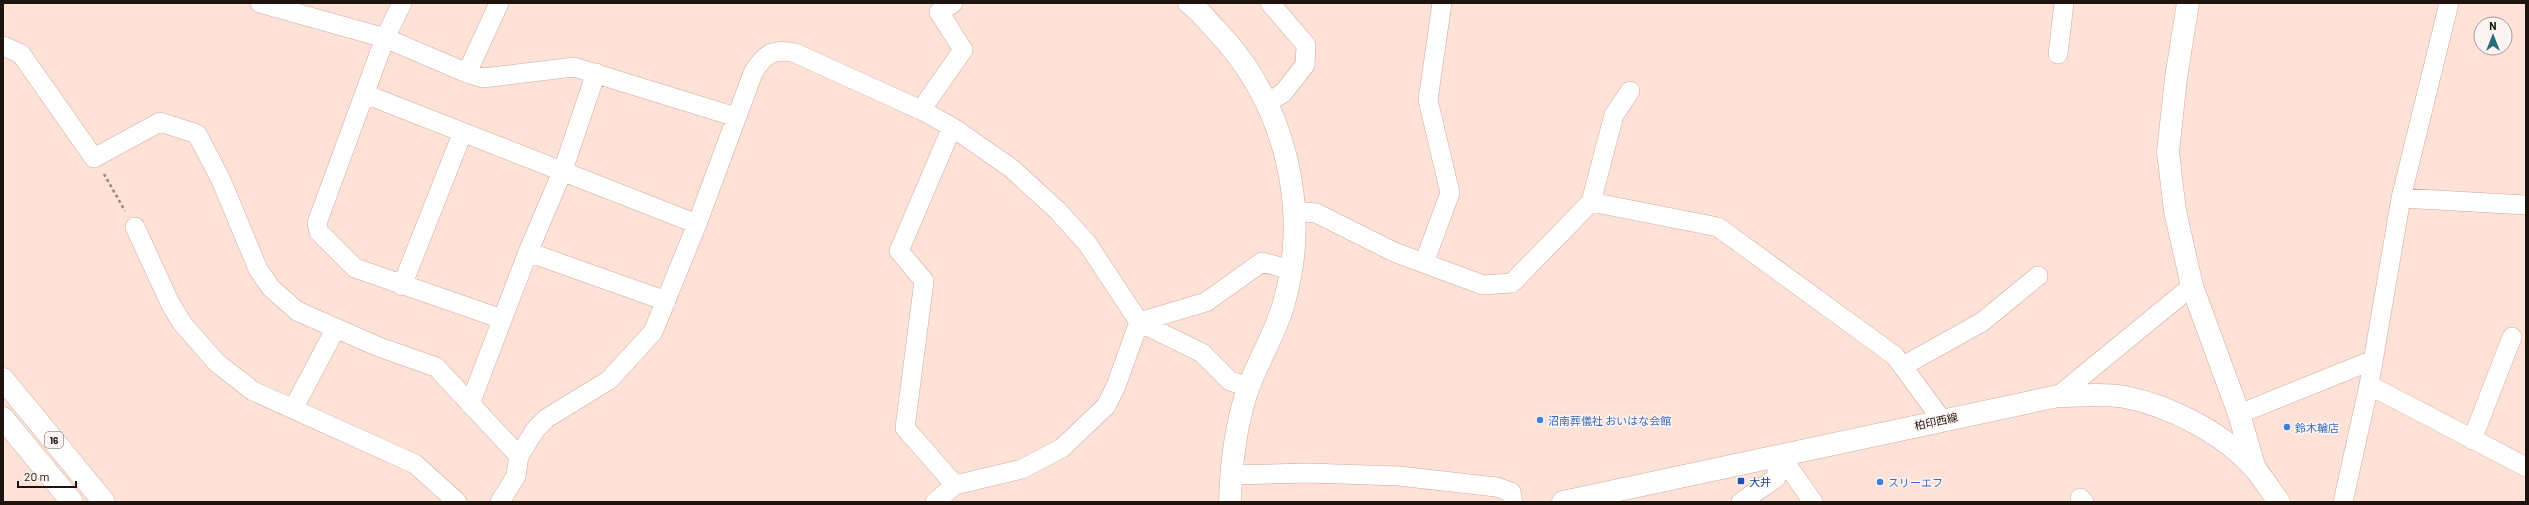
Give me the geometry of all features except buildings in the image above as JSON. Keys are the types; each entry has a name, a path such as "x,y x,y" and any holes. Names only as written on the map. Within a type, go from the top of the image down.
{"main road":[{"path":"1190,3 1236,53 1267,103 1285,150 1291,177 1294,211 1294,247 1291,270 1276,325 1249,387 1238,430 1231,475 1230,502"},
{"path":"2188,3 2176,78 2168,152 2176,211 2192,286 2240,414 2255,469"},
{"name":"16","path":"3,379 104,502"},
{"name":"柏印西線","path":"1563,502 1593,499 1780,455 2058,396 2124,397 2152,404 2207,431 2230,447 2255,469 2279,502"},
{"name":"16","path":"3,418 72,502"}],"street":[{"path":"260,3 308,10 385,38 467,74 483,78 574,67 736,117"},
{"path":"402,3 385,38 317,223 318,232 355,268 402,286 502,319"},
{"path":"467,74 499,3"},
{"path":"1267,103 1283,93 1305,65 1306,45 1270,3"},
{"path":"1424,263 1450,193 1428,100 1442,3"},
{"path":"2058,54 2064,3"},
{"path":"2343,502 2369,385 2401,198 2449,3"},
{"path":"921,110 963,50 962,45 942,6"},
{"path":"3,46 21,54 94,158 160,122 197,134 221,180 258,268 271,288 297,311 379,347 436,367 519,456"},
{"path":"500,502 516,476 519,456 535,430 547,418 609,380 653,332 698,224 753,73 761,60 781,50 795,53 921,110 952,127 1011,168 1057,210 1105,267 1139,322 1202,353 1230,382 1249,387"},
{"path":"470,404 528,252 563,170 596,73"},
{"path":"1294,211 1316,213 1394,252 1483,285 1512,283 1591,202 1614,115 1630,92"},
{"path":"365,94 462,134 563,170 698,224"},
{"path":"952,127 899,251 924,281 905,428 955,485"},
{"path":"402,286 462,134"},
{"path":"2401,198 2526,205"},
{"path":"1591,202 1718,227 1896,356 1942,420"},
{"path":"135,227 170,302 193,337 217,363 253,391 415,464 457,502"},
{"path":"528,252 666,301"},
{"path":"1139,322 1206,302 1262,262 1291,270"},
{"path":"1903,366 1982,322 2038,276"},
{"path":"2058,396 2192,286"},
{"path":"935,502 955,485 1022,469 1062,448 1106,406 1116,386 1139,322"},
{"path":"293,409 336,328"},
{"path":"2472,440 2512,337"},
{"path":"2240,414 2373,360"},
{"path":"2369,385 2526,467"},
{"path":"1741,502 1776,478 1780,455"},
{"path":"1780,455 1813,502"},
{"path":"1231,475 1308,473 1399,476 1496,487 1511,492 1513,502"}],"path":[{"path":"94,158 135,227"}],"place":[{"name":"沼南葬儀社 おいはな会館","path":"1540,420"},
{"name":"鈴木輪店","path":"2287,427"},
{"name":"大井","path":"1741,481"},
{"name":"スリーエフ","path":"1880,482"}]}
